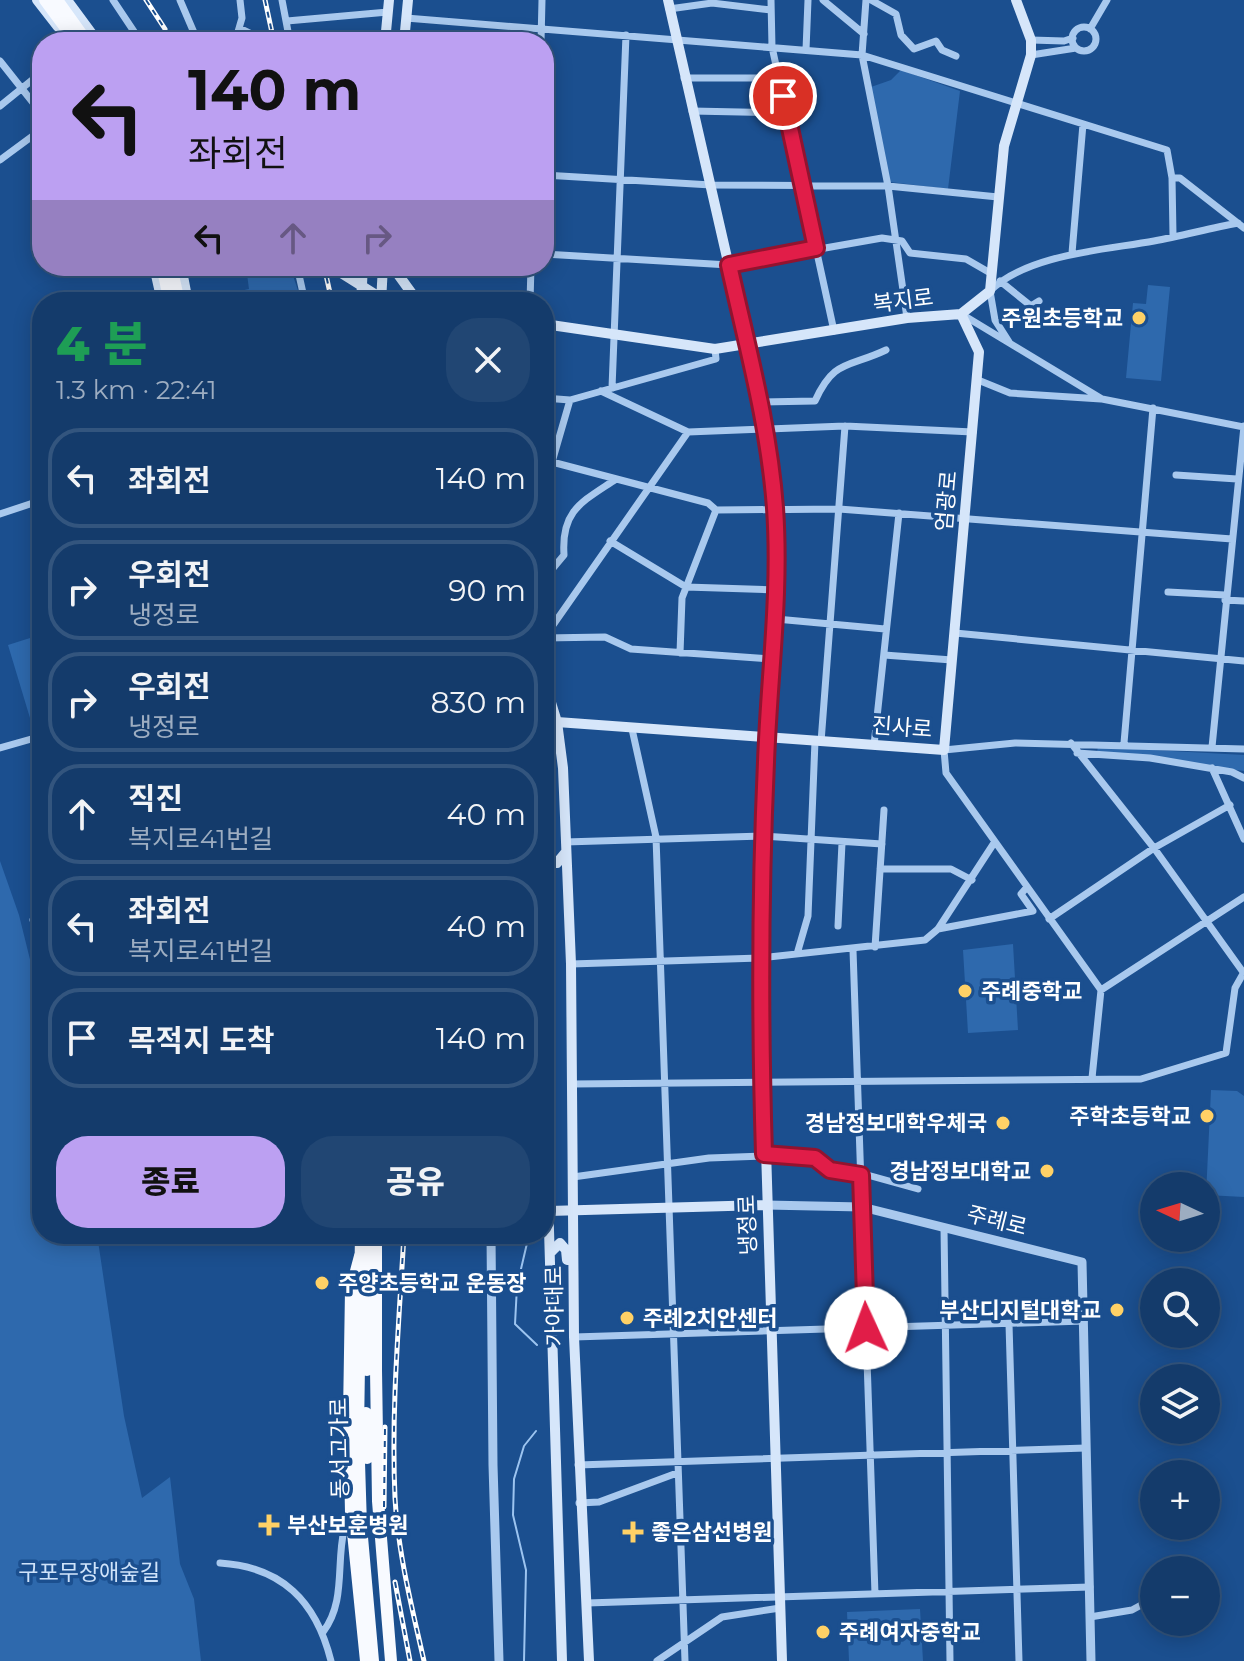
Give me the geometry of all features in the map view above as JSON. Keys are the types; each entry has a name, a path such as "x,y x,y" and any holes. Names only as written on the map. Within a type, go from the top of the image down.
{"highway":[{"path":"45,0 69,32"},
{"path":"57,0 80,32"},
{"path":"359,1244 360,1256 351,1290 351,1513 370,1661"},
{"name":"동서고가로","path":"369,1244 368,1503 386,1661"},
{"path":"376,1244 378,1501 386,1661"}],"main road":[{"path":"37,0 61,32"},
{"path":"67,0 91,32"},
{"path":"386,32 389,0"},
{"path":"405,32 408,0"},
{"path":"961,314 990,291 996,278 998,197 1004,146 1031,55 1031,40 1015,0"},
{"name":"냉정로","path":"669,5 766,428 775,509 776,619 767,738 760,958 782,1661"},
{"path":"344,276 368,292"},
{"path":"361,292 362,276"},
{"name":"복지로","path":"554,326 715,349 907,318 961,314"},
{"name":"엄광로","path":"944,750 978,380 979,352 961,314"},
{"name":"가야대로","path":"554,712 566,847 571,964 574,1337 579,1503 589,1661"},
{"name":"진사로","path":"557,722 944,750"},
{"path":"554,862 557,863 566,847"},
{"name":"주례로","path":"554,1211 766,1205"},
{"path":"359,1244 352,1385 357,1521 370,1661"},
{"name":"가야대로","path":"549,1244 562,1661"},
{"path":"550,1253 556,1244 563,1245 573,1285"}],"street":[{"path":"113,0 134,32"},
{"path":"180,0 194,32"},
{"path":"240,0 240,32"},
{"path":"282,0 289,32"},
{"path":"541,29 542,0"},
{"path":"771,0 772,47 834,331"},
{"path":"806,50 808,0"},
{"path":"823,0 864,34"},
{"path":"907,318 888,186 862,55 868,0 896,14 901,35 914,49 936,41 942,50 956,56"},
{"path":"1090,29 1107,0"},
{"name":"냉정로","path":"669,5 721,4 771,10"},
{"path":"287,21 388,12"},
{"path":"406,18 862,55 1167,150 1172,178 1173,235"},
{"path":"241,29 247,32"},
{"path":"1031,40 1064,41 1073,38 1079,29 1090,29"},
{"path":"1031,55 1076,48 1086,51 1095,44 1096,37 1090,29"},
{"path":"612,388 617,335 626,35"},
{"path":"1073,38 1076,48"},
{"path":"0,61 32,101"},
{"path":"684,78 779,78"},
{"path":"0,106 32,80"},
{"path":"692,111 786,113"},
{"path":"1072,253 1083,124"},
{"path":"0,160 32,136"},
{"path":"554,176 711,185 888,186 998,197"},
{"path":"1172,178 1180,178 1241,225"},
{"path":"996,278 1072,253 1241,225"},
{"path":"554,255 729,265 816,248 896,240 902,241 910,253 966,259 1031,306 1039,301"},
{"path":"990,291 995,320 1009,342"},
{"name":"복지로","path":"961,314 1102,399 1243,426"},
{"path":"554,399 570,400 716,359 715,349"},
{"path":"760,402 815,401 826,377 838,367 857,363 886,350"},
{"path":"978,380 1010,393 1102,399"},
{"path":"601,391 688,432 845,426 973,432"},
{"path":"554,447 570,400"},
{"path":"1124,743 1153,408"},
{"path":"797,954 808,916 818,742 845,426"},
{"path":"1212,747 1243,426"},
{"path":"554,623 688,432"},
{"path":"554,465 708,503 716,510 839,509 1232,539"},
{"path":"1176,475 1237,479"},
{"path":"554,567 564,555 562,533 571,513 616,479"},
{"path":"0,514 32,503"},
{"path":"680,653 686,587 716,510"},
{"path":"874,745 899,513"},
{"path":"610,541 686,587 776,590"},
{"path":"1168,592 1244,601"},
{"path":"776,619 885,629"},
{"path":"955,633 1219,656 1244,661"},
{"path":"554,638 605,637 631,649 772,659"},
{"path":"884,655 952,660"},
{"path":"632,729 656,837 685,1661"},
{"path":"0,748 32,739"},
{"name":"진사로","path":"944,750 1015,743 1124,743 1244,749"},
{"path":"572,1084 859,1079 1141,1079 1226,1053 1235,988 1244,972 1154,848 1071,743"},
{"path":"944,750 946,773 1101,990 1092,1078"},
{"path":"1077,753 1150,758 1212,768 1244,778"},
{"path":"1212,768 1244,839"},
{"path":"1049,919 1154,848 1230,805"},
{"path":"875,947 884,810"},
{"path":"566,847 656,837 763,836 882,844"},
{"path":"838,926 842,843"},
{"path":"571,964 760,958 925,940 938,929 994,843"},
{"path":"880,869 951,869 972,880"},
{"path":"938,929 1033,911 1021,894 1027,887"},
{"path":"1101,990 1244,897"},
{"path":"853,950 875,1594"},
{"path":"573,1177 666,1163 764,1154 815,1158 830,1170 918,1189"},
{"name":"주례로","path":"766,1205 862,1207 1082,1262 1091,1661"},
{"path":"944,1228 950,1661"},
{"path":"491,1244 499,1661"},
{"path":"574,1337 1084,1321"},
{"path":"1009,1324 1019,1661"},
{"path":"578,1465 1086,1448"},
{"path":"579,1503 599,1502 677,1473"},
{"path":"323,1632 331,1621 340,1589 340,1549 344,1530 357,1521"},
{"path":"220,1563 245,1565 271,1573 305,1606 323,1632 331,1661"},
{"path":"587,1603 682,1600 780,1602 875,1594 1090,1587"},
{"path":"657,1661 684,1646 722,1617 780,1602"},
{"path":"1090,1617 1132,1610 1140,1606"}],"green space":[{"path":"901,70 960,91 948,189 890,182 871,87 891,80"},
{"path":"247,276 293,276 299,292 235,292 249,289"},
{"path":"1148,285 1170,287 1161,381 1126,378 1133,303 1146,304"},
{"path":"32,638 32,718 30,718 8,645"},
{"path":"1098,747 1244,755 1244,771 1097,752"},
{"name":"구포무장애숲길","path":"0,861 19,915 32,968 32,1244 98,1244 124,1416 142,1498 170,1477 180,1564 194,1599 201,1661 0,1661"},
{"path":"1013,944 1018,1030 968,1033 963,950"},
{"path":"1211,1090 1237,1091 1244,1096 1244,1197 1220,1196 1220,1172 1207,1172"},
{"path":"920,1609 923,1661 849,1661 847,1612"}],"waterway":[{"path":"527,1244 517,1286 515,1324 537,1345"},
{"path":"524,1661 526,1570 513,1515 514,1479 524,1446 536,1431"}],"railway":[{"path":"146,0 165,29"},
{"path":"265,0 272,32"},
{"path":"326,276 330,292"},
{"path":"403,1244 395,1399 395,1498 402,1560 424,1661"},
{"path":"384,1507 385,1427"},
{"path":"395,1582 410,1661"}],"place":[{"name":"주원초등학교","path":"1139,318"},
{"name":"주례중학교","path":"965,991"},
{"name":"주학초등학교","path":"1207,1116"},
{"name":"경남정보대학우체국","path":"1003,1123"},
{"name":"경남정보대학교","path":"1047,1171"},
{"name":"주양초등학교 운동장","path":"322,1283"},
{"name":"부산디지털대학교","path":"1117,1310"},
{"name":"주례2치안센터","path":"627,1318"},
{"name":"부산보훈병원","path":"269,1525"},
{"name":"좋은삼선병원","path":"633,1532"},
{"name":"주례여자중학교","path":"823,1632"}],"route":[{"path":"783,96 816,248 729,265 766,428 775,509 776,619 767,738 760,958 764,1154 815,1158 830,1170 853,1171 861,1175 866,1328"}]}
